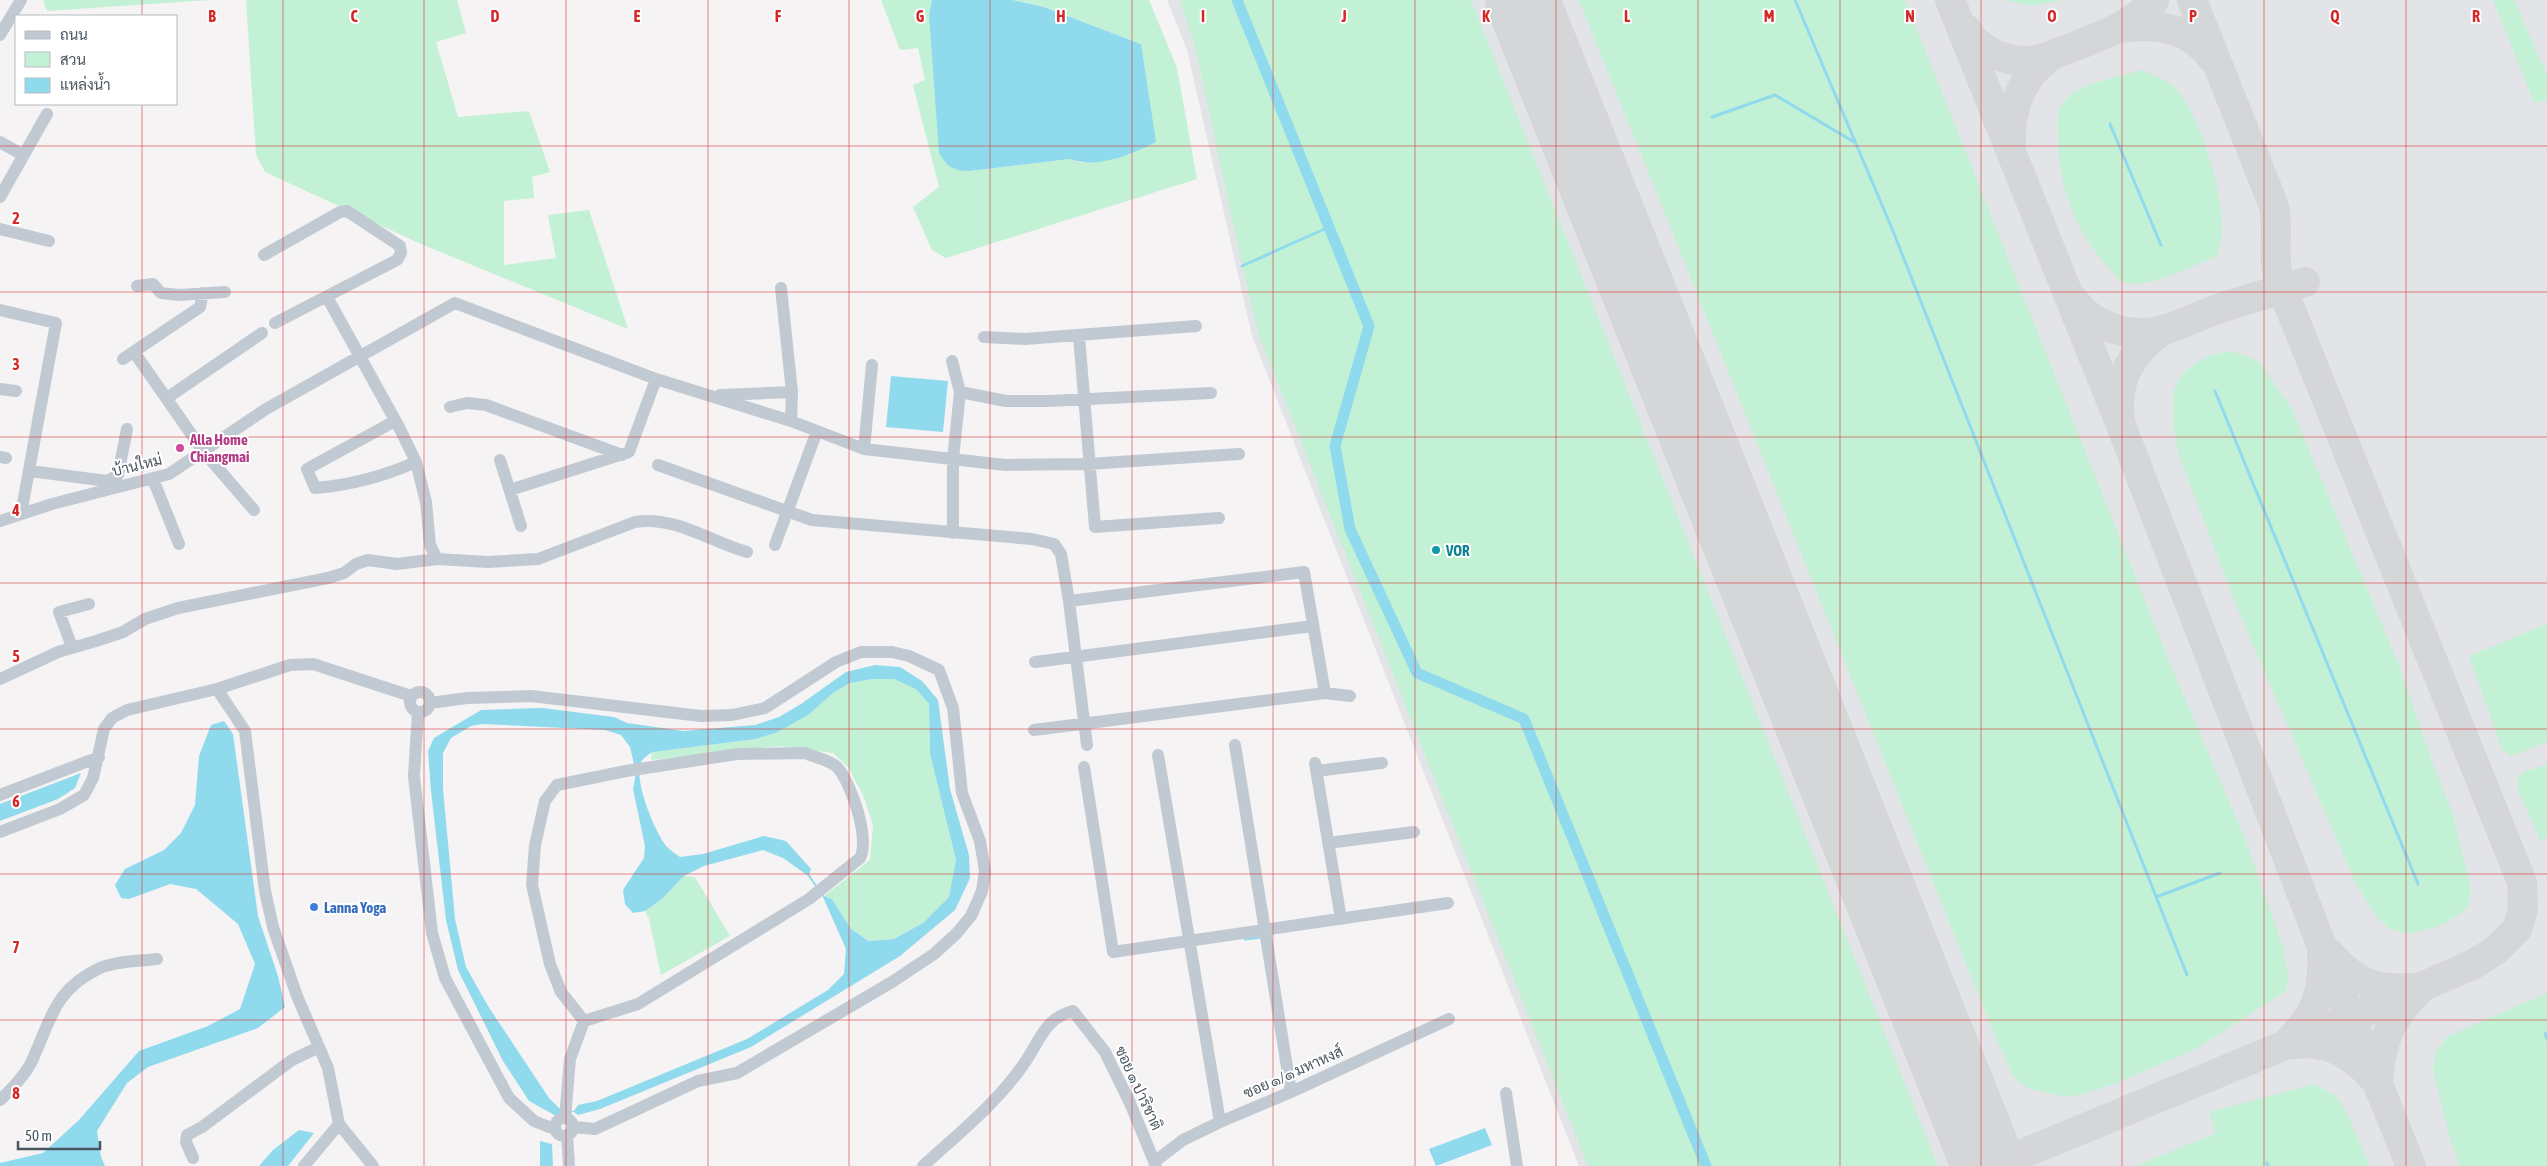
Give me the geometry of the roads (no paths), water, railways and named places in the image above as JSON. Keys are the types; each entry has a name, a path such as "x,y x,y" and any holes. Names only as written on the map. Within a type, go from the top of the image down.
{"street":[{"path":"0,35 21,0"},
{"path":"0,197 47,114"},
{"path":"0,142 23,155"},
{"path":"264,255 340,212 346,212 400,246 401,253 397,260 275,323"},
{"path":"0,229 49,241"},
{"path":"137,286 153,284 161,293 170,294 225,292"},
{"path":"781,288 792,392 791,421"},
{"path":"203,293 200,306 128,355 167,398 204,451 254,510"},
{"path":"327,296 416,462 426,502 430,545 436,560"},
{"name":"บ้านใหม่","path":"0,522 120,485 169,474 266,409 455,303 656,379"},
{"path":"0,310 56,323 21,514"},
{"path":"984,337 1025,339 1078,337 1196,326"},
{"path":"167,398 262,332"},
{"path":"1078,337 1095,527 1219,518"},
{"path":"952,361 960,392 953,459 953,533"},
{"path":"864,449 872,365"},
{"path":"510,490 630,452 656,379 791,421 864,449 1005,465 1088,464 1239,454"},
{"path":"0,389 16,391"},
{"path":"711,396 792,392"},
{"path":"960,392 1006,401 1211,393"},
{"path":"450,407 467,403 486,405 622,455"},
{"path":"395,421 307,469 315,488 349,486 382,477 416,462"},
{"path":"30,471 107,481 118,475 127,429"},
{"path":"775,545 786,511 817,432"},
{"path":"500,460 521,526"},
{"path":"658,465 812,520 1032,539 1054,544 1060,554 1069,601 1087,745"},
{"path":"153,479 178,544"},
{"path":"0,679 72,647 123,632 145,619 178,608 328,578 344,573 356,564 368,560 397,564 436,560 488,562 538,559 635,522 651,519 674,524 723,545 747,552"},
{"path":"1069,601 1304,572 1325,693"},
{"path":"72,647 59,612 89,604"},
{"path":"1035,662 1313,626"},
{"path":"418,712 414,776 432,933 445,978 510,1098 534,1121 549,1127 565,1121 595,1129 698,1081 737,1073 892,982 934,954 956,934 971,916 982,891 986,871 980,841 962,793 953,708 939,670 909,656 878,650 861,652 836,662 765,708 732,716 701,716 531,696 467,698 430,703"},
{"path":"0,832 60,809 84,795 90,788 100,757 104,729 119,713 218,690 290,665 313,664 411,696"},
{"path":"218,690 245,731 266,891 273,927 297,996 328,1068 339,1124 373,1166"},
{"path":"418,712 409,704 411,696 417,692 425,693 430,703"},
{"path":"1034,730 1325,693 1350,696"},
{"path":"418,712 426,710 430,703"},
{"path":"1235,745 1291,1092"},
{"path":"805,753 836,765 851,790 864,839 860,858 809,899 638,1004 584,1021 560,992 550,964 532,885 535,845 545,801 558,785 648,767 737,754 805,753"},
{"path":"1158,755 1220,1122"},
{"path":"0,795 100,757"},
{"path":"1341,919 1316,767 1382,763"},
{"path":"1084,767 1113,952 1448,903"},
{"path":"1328,843 1414,832"},
{"path":"0,1100 10,1090 35,1056 42,1033 56,1005 74,984 102,967 157,959"},
{"name":"ซอย ๑ ปาริชาติ","path":"923,1166 1001,1094 1024,1064 1041,1034 1060,1014 1073,1011 1105,1052 1130,1103 1155,1164"},
{"name":"ซอย ๑/๑ มหาหงส์","path":"1155,1164 1183,1140 1449,1019"},
{"path":"569,1166 565,1121 570,1059 584,1021"},
{"path":"193,1158 186,1142 187,1135 208,1124 292,1060 319,1047"},
{"path":"1506,1093 1517,1166"},
{"path":"304,1166 339,1124"}],"water":[{"path":"932,0 1013,0 1044,7 1141,44 1156,142 1125,156 1102,161 1080,162 1070,159 969,171 951,167 939,153 929,15"},
{"path":"891,376 948,381 943,432 886,427"},
{"path":"875,665 900,667 922,681 938,700 950,789 969,855 970,878 955,910 900,956 751,1047 600,1109 578,1115 574,1112 562,1113 558,1117 529,1101 503,1061 458,970 446,920 431,791 428,751 434,738 481,710 542,708 614,717 627,723 683,731 755,725 779,717 846,672","holes":["873,679 894,679 916,689 929,704 930,754 956,860 949,897 923,923 894,939 869,941 851,929 832,899 824,896 809,874 811,869 786,841 764,836 703,854 680,857 667,847 651,819 640,781 639,770 641,762 646,756 653,752 756,739 778,732 808,715 833,693 850,683","482,724 605,730 621,735 630,747 636,773 633,789 645,846 644,858 623,890 625,904 633,913 645,911 662,899 684,876 704,866 763,850 783,858 807,875 823,897 846,949 844,974 828,990 747,1039 597,1101 578,1105 574,1111 562,1111 549,1098 488,1006 466,967 455,919 443,789 443,753 451,738 471,726"]},
{"path":"224,721 233,734 258,916 278,976 285,1007 258,1028 148,1067 127,1083 97,1131 101,1157 105,1166 0,1166 0,1163 43,1153 79,1120 139,1051 208,1026 240,1009 255,964 238,924 196,889 170,884 129,899 121,898 115,885 125,869 164,850 181,833 195,805 199,756 211,725"},
{"path":"81,773 75,788 58,799 0,821 0,804"},
{"path":"1485,1128 1492,1145 1436,1166 1429,1149"},
{"path":"299,1130 314,1133 288,1166 259,1166 273,1150"},
{"path":"540,1141 552,1144 553,1166 540,1166"}],"waterway":[{"path":"1237,0 1369,326 1335,446 1350,529 1417,673 1524,719 1706,1166"},
{"path":"1795,0 1893,231 2187,975"},
{"path":"1712,117 1775,95 1854,142"},
{"path":"2110,124 2161,245"},
{"path":"1242,266 1329,227"},
{"path":"2215,391 2418,884"},
{"path":"2156,897 2220,873"},
{"path":"1245,939 1261,937"},
{"path":"2545,1033 2547,1039"}],"place":[{"name":"Alla Home Chiangmai","path":"180,448"},
{"name":"VOR","path":"1436,550"},
{"name":"Lanna Yoga","path":"314,907"}]}
